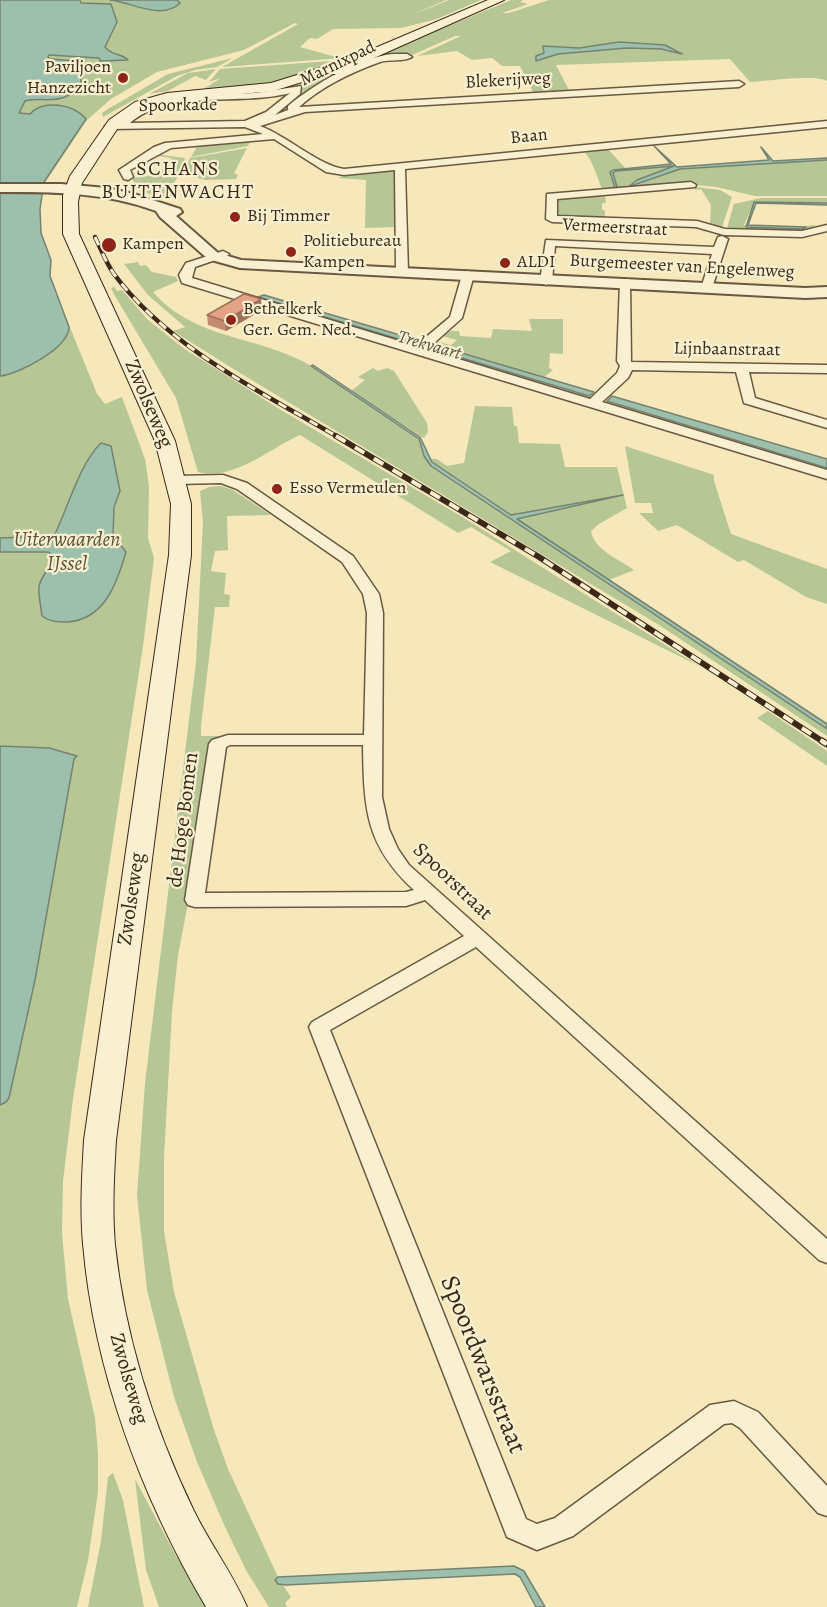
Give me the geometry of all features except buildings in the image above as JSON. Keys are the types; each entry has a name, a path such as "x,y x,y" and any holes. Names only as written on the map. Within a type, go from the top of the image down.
{"main road":[{"path":"115,127 120,115 152,100 173,96 236,95 294,86 498,0"},
{"name":"Spoorkade","path":"73,189 75,181 115,127"},
{"name":"Zwolseweg","path":"73,189 69,207 71,234 165,441 177,480 181,504 180,555 100,1140 97,1191 99,1245 115,1338 140,1424 191,1543 228,1607"}],"street":[{"name":"Marnixpad","path":"284,114 319,88 392,55 407,57"},
{"name":"Blekerijweg","path":"246,124 259,123 284,114 739,84"},
{"name":"Spoorkade","path":"115,127 246,124 278,108 297,92 294,86"},
{"path":"115,127 132,114 161,104 236,95"},
{"path":"263,130 284,114"},
{"name":"Baan","path":"246,124 275,135 332,171 344,172 827,124"},
{"path":"128,177 125,169 166,146 275,135"},
{"path":"400,167 402,272"},
{"path":"691,186 609,206 552,219 551,196 609,206 697,224 724,232 802,234 827,228"},
{"path":"0,188 73,189 123,195 162,208 165,214 218,255"},
{"path":"609,206 609,245"},
{"path":"707,288 724,232"},
{"name":"Vermeerstraat","path":"546,278 550,242 717,251"},
{"path":"218,255 190,265 185,275 186,279 827,475"},
{"name":"Burgemeester van Engelenweg","path":"218,255 231,263 247,264 827,292"},
{"path":"429,341 456,318 468,275"},
{"path":"593,404 623,375 627,366 623,361 626,283"},
{"name":"Lijnbaanstraat","path":"627,366 827,369"},
{"path":"742,368 749,400 827,424"},
{"name":"Spoorstraat","path":"177,480 223,479 242,486 348,559 363,578 371,594 375,613 373,797 380,829 389,850 402,868 426,893 827,1253"},
{"name":"de Hoge Bomen","path":"372,740 228,740 218,744 195,900 406,899 426,893"},
{"name":"Spoordwarsstraat","path":"477,938 319,1027 516,1527 537,1537 564,1527 719,1413 734,1412 749,1420 827,1504"}],"green space":[{"path":"82,0 446,0 409,16 449,0 481,0 437,19 401,28 333,29 317,39 310,38 300,47 332,56 351,56 342,58 222,67 298,24 295,23 244,50 157,72 111,99 87,120 46,181 0,180 0,151 46,57"},
{"path":"511,0 523,0 520,2 528,4 502,13 509,13 549,0 827,0 827,81 802,78 750,82 730,59 556,65 570,92 534,94 520,66 502,66 492,58 472,60 457,51 417,56 461,36 455,36 410,56 395,52 337,77 304,96 281,114 270,116 301,94 303,86"},
{"path":"233,58 217,67 195,70 177,76 103,117 102,113 108,109 168,74"},
{"path":"345,60 287,83 202,90 221,78 209,82 220,69"},
{"path":"216,69 206,80 195,76 168,91 149,94 188,73"},
{"path":"250,141 248,146 191,157 198,145"},
{"path":"247,148 234,173 238,175 236,179 205,180 185,174 190,158"},
{"path":"607,148 626,169 619,170 674,166 626,187 680,169 827,160 827,196 755,196 716,187 676,183 671,186 602,189 591,161 584,151","holes":["617,170 613,173 617,187 610,171"]},
{"path":"152,155 185,158 174,183 135,184 132,178 157,175 156,170 175,167 171,158"},
{"path":"395,171 396,227 365,228 366,180 338,178"},
{"path":"173,184 173,192 163,198 121,185"},
{"path":"696,187 720,190 732,197 722,227 710,225 711,205 701,189 695,190"},
{"name":"Uiterwaarden IJssel","path":"0,194 38,207 48,273 97,394 105,404 122,397 145,459 149,486 148,538 154,558 143,646 73,1099 63,1181 62,1233 68,1299 95,1418 98,1453 98,1492 88,1560 77,1607 0,1607"},
{"path":"601,194 605,196 606,202 602,204 605,218 556,217 556,197"},
{"path":"761,198 827,198 827,203 754,202 744,225 802,229 804,226 816,225 806,232 727,228 734,204"},
{"path":"138,262 140,266 146,265 152,272 176,277 178,281 153,292 174,311 209,329 278,351 311,366 419,439 431,466 827,729 827,736 659,625 173,331 185,327 148,295 124,264"},
{"path":"114,287 117,291 122,290 147,319 183,348 281,410 464,518 699,666 490,562 511,551 471,527 458,533 300,435 238,468 212,474 198,472 176,398 115,296 111,288"},
{"path":"529,319 563,319 563,354 550,353 549,368 553,370 543,378 429,344 435,341 451,345 457,340 442,336 450,331 459,331 460,336 491,338 493,329 532,331"},
{"path":"373,368 378,371 387,368 394,371 427,423 428,432 424,438 351,391 365,380 358,377"},
{"path":"475,406 512,407 519,443 560,444 565,467 617,467 627,508 591,531 593,538 602,549 634,570 609,580 517,519 622,496 511,515 429,459 437,459 447,466 464,463"},
{"path":"625,446 714,475 731,534 827,569 827,604 806,597 744,560 738,562 677,525 658,531 639,513 653,513 651,503 635,503"},
{"path":"221,486 233,490 271,515 227,516 228,550 215,551 211,571 226,573 224,594 230,595 229,607 215,607 201,726 201,736 219,736 209,744 190,893 178,955 172,1012 164,1157 164,1231 174,1292 213,1427 228,1469 278,1577 276,1578 291,1597 285,1603 287,1607 269,1607 247,1572 197,1462 174,1397 147,1290 137,1195 145,1083 196,662 203,522 200,491 209,487"},
{"path":"768,711 827,751 827,766 757,718"},
{"path":"113,1473 123,1500 144,1607 88,1607 101,1541 108,1477"},
{"path":"135,1479 175,1554 208,1607 159,1607 146,1570"}],"water":[{"path":"0,0 80,0 81,3 111,4 117,22 105,47 128,60 100,61 99,58 49,55 51,59 76,61 80,67 81,83 68,96 55,100 25,101 19,113 30,114 43,106 58,105 74,110 86,119 44,182 40,209 41,233 51,260 50,276 69,327 67,335 42,359 0,376"},
{"path":"110,0 177,0 180,3 173,8 155,10"},
{"path":"619,42 665,45 682,54 661,49 627,48 558,54 536,61 536,56 544,53 543,46 579,48"},
{"path":"654,146 677,167 769,160 761,147 773,161 827,158 827,160 680,169 628,187 637,180 674,166 616,171 613,173 617,187 615,188 610,172 613,170 671,164"},
{"path":"754,202 827,203 827,205 756,203 748,225 806,227 802,229 746,227"},
{"name":"Trekvaart","path":"264,295 594,392 589,396 258,297"},
{"path":"313,365 420,437 432,462 511,515 623,495 517,519 827,724 827,729 431,466 424,456 419,439 311,366"},
{"path":"612,396 827,459 827,468 607,401"},
{"path":"101,443 111,446 120,491 114,507 113,536 126,552 108,598 100,607 81,619 68,622 51,621 42,616 39,586 53,555 48,552 0,552 0,538 55,534 81,473"},
{"path":"0,746 49,748 77,756 74,759 35,980 9,1098 0,1105"},
{"path":"514,1566 524,1571 545,1607 536,1607 520,1577 515,1574 286,1585 278,1584 275,1580 278,1577"}],"railway":[{"path":"95,237 114,274 161,324 217,366 338,437"},
{"path":"336,436 539,557 825,743"},
{"path":"822,741 827,744"}],"place":[{"name":"Paviljoen Hanzezicht","path":"123,78"},
{"name":"Bij Timmer","path":"235,217"},
{"name":"Kampen","path":"109,245"},
{"name":"Politiebureau Kampen","path":"291,252"},
{"name":"ALDI","path":"505,263"},
{"name":"Bethelkerk Ger. Gem. Ned.","path":"231,320"},
{"name":"Esso Vermeulen","path":"277,489"}],"district":[{"name":"SCHANS BUITENWACHT","path":"178,182"}]}
